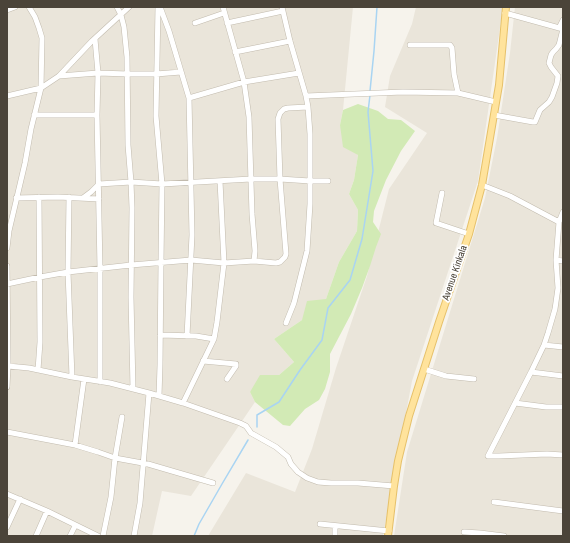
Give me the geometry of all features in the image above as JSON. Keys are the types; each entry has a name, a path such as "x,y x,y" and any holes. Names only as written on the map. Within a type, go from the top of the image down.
{"main road":[{"name":"Avenue Kinkala","path":"388,533 394,486 408,416 469,234 482,185 499,85 506,10"}],"street":[{"path":"7,10 15,7"},
{"path":"7,248 16,198 41,88 42,38 40,28 29,7"},
{"path":"117,7 121,15 125,38 128,74 128,145 131,182 133,389"},
{"path":"7,96 41,88 59,76 129,7"},
{"path":"159,7 169,31 189,98 192,235 187,336"},
{"path":"159,7 156,74 156,116 162,184 159,396"},
{"path":"223,7 244,82 249,117 254,262"},
{"path":"227,24 282,9 308,106 310,134 310,204 307,251 294,303 286,323"},
{"path":"506,10 562,29"},
{"path":"195,23 224,13"},
{"path":"494,115 535,122 540,110 552,97 557,83 558,76 549,63 551,55 559,45 563,20"},
{"path":"96,39 98,73 97,115 100,268 100,382"},
{"path":"235,52 290,41"},
{"path":"410,45 450,45 452,48 454,74 458,93"},
{"path":"59,76 98,73 156,74 181,72"},
{"path":"189,98 244,82 299,73"},
{"path":"306,96 403,92 458,93 496,102"},
{"path":"7,284 68,272 161,262 191,260 224,263 280,262 286,254 280,179 278,119 280,113 284,109 308,106"},
{"path":"34,115 97,115"},
{"path":"83,198 99,184 131,182 162,184 251,179 328,181"},
{"path":"183,403 214,338 224,263 220,181"},
{"path":"482,185 510,196 559,222"},
{"path":"442,193 436,223 469,234"},
{"path":"38,370 40,342 39,197"},
{"path":"16,198 69,197 99,199"},
{"path":"69,197 68,272 72,377"},
{"path":"563,212 559,222 556,260 558,288 555,309 544,344 488,456 547,454 563,455"},
{"path":"556,260 563,261"},
{"path":"7,266 7,387"},
{"path":"160,335 214,338"},
{"path":"544,344 563,347"},
{"path":"203,361 236,364 227,379"},
{"path":"8,366 24,367 133,389 183,403 240,423 246,426 251,433 276,447 288,457 291,464 298,472 307,478 318,482 394,486"},
{"path":"424,369 446,376 474,379"},
{"path":"531,372 563,376"},
{"path":"75,445 84,379"},
{"path":"134,536 140,503 149,393"},
{"path":"515,403 546,407 563,407"},
{"path":"103,536 111,497 115,458 122,417"},
{"path":"7,432 75,445 115,458 144,464 213,483"},
{"path":"7,494 47,511 98,536"},
{"path":"7,527 20,499"},
{"path":"494,502 563,511"},
{"path":"36,536 47,511"},
{"path":"320,524 388,533"},
{"path":"70,536 75,526"},
{"path":"335,536 336,526"},
{"path":"464,532 504,536"}],"shaded area":[{"path":"7,7 353,7 343,110 340,125 358,155 354,180 349,194 358,210 357,231 339,262 326,299 302,320 274,339 294,362 279,375 250,392 255,402 191,496 162,491 152,536 7,536"},
{"path":"416,7 503,7 478,181 412,381 383,536 208,536 246,473 295,492 312,449 336,368 367,276 389,189 427,133 385,107 390,76 412,24"},
{"path":"515,7 563,7 563,536 394,536 407,452 485,198 497,138 510,53"}],"green space":[{"path":"358,104 378,111 388,119 401,120 415,131 401,151 386,180 374,211 373,222 381,234 351,314 330,354 330,372 325,389 319,400 305,409 290,426 283,425 255,402 250,392 260,375 279,375 294,362 274,339 302,320 307,301 326,299 339,262 357,231 358,210 349,194 354,180 358,155 343,147 340,125 343,110"}],"waterway":[{"path":"370,91 377,7"},
{"path":"257,427 257,415 279,402 322,340 328,308 350,280 362,239 373,171 368,112 370,95"},
{"path":"194,536 199,524 248,440"}]}
